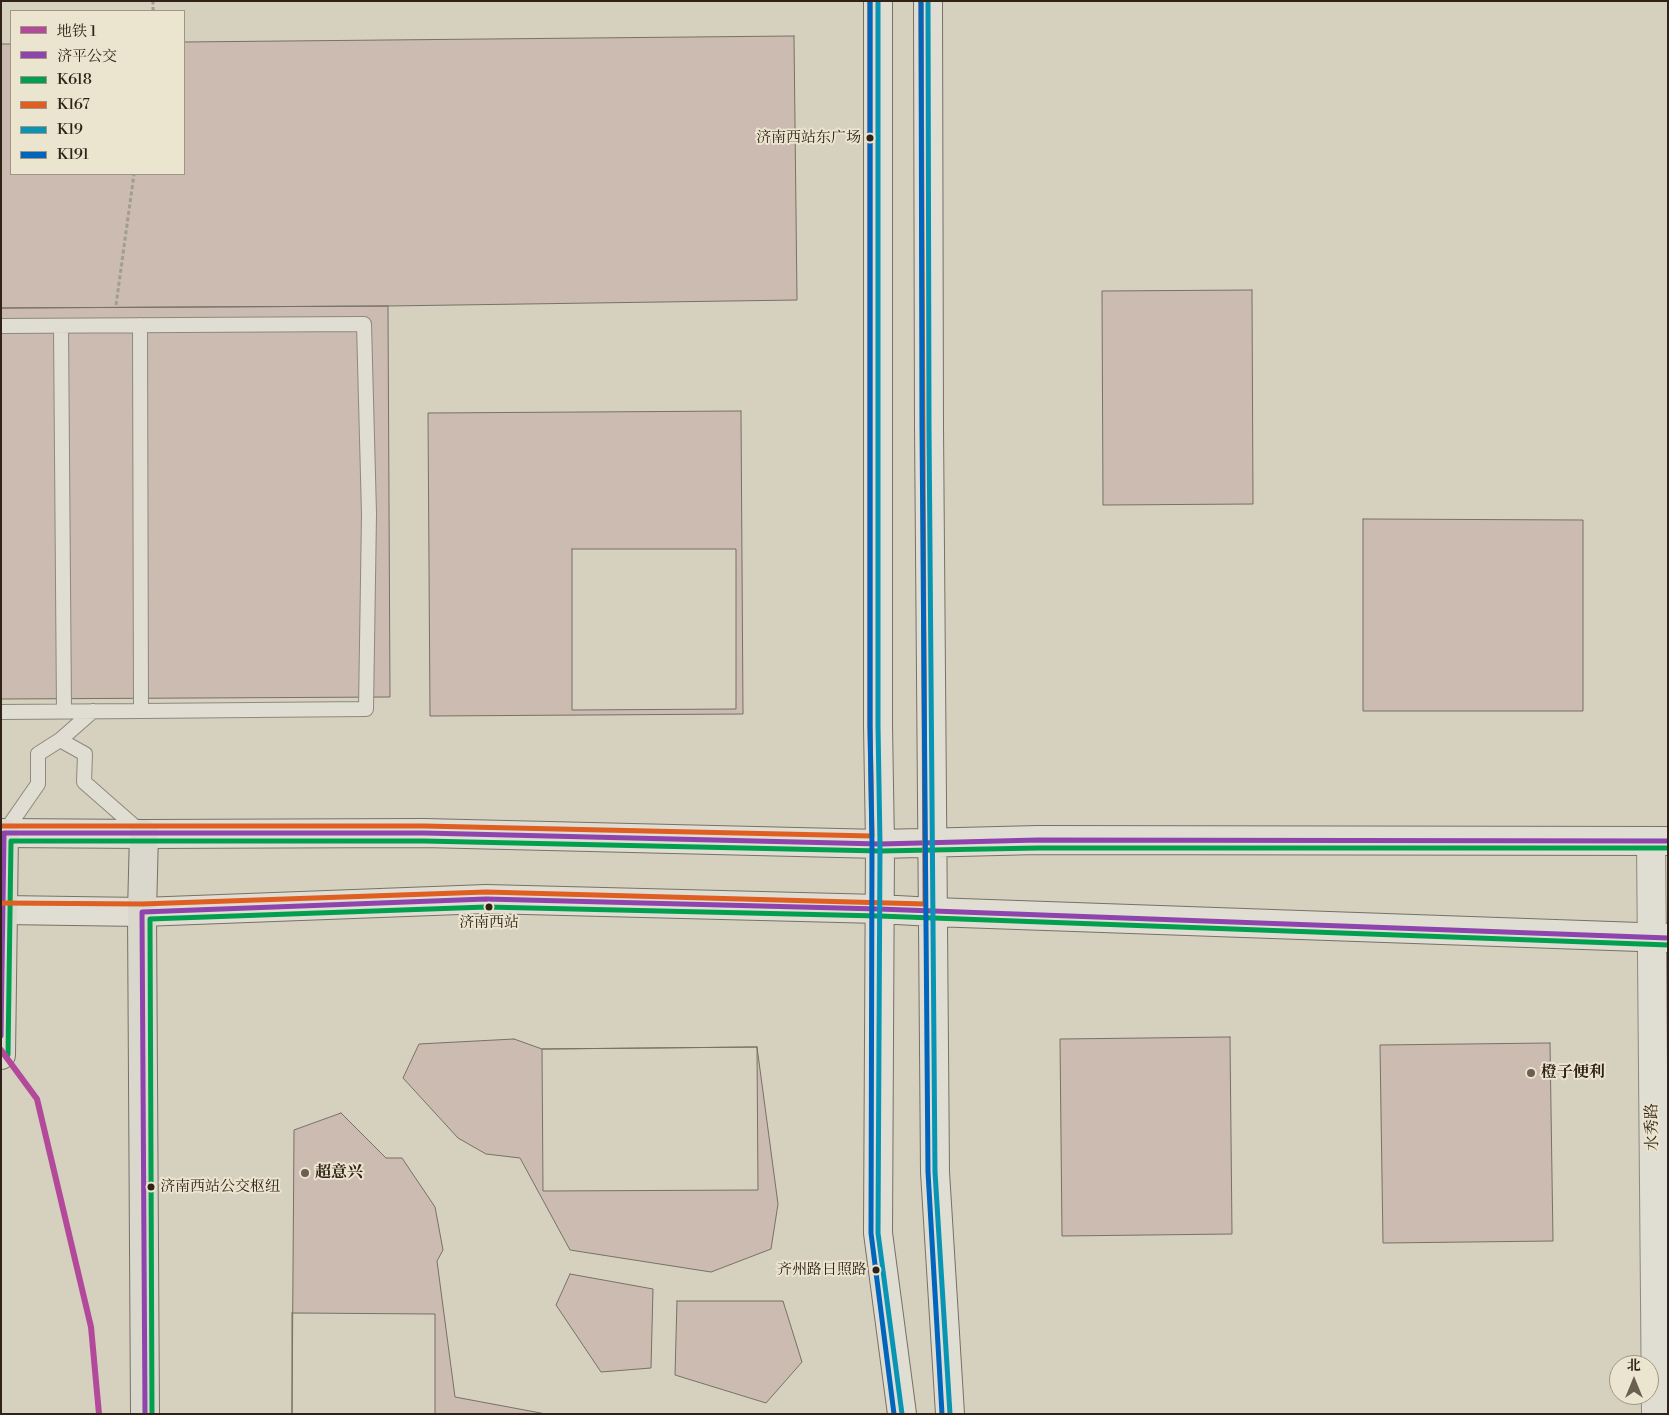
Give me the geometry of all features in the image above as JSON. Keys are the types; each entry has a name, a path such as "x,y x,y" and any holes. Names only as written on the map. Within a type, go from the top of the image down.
{"main road":[{"path":"878,1 878,726 880,844 878,1233 902,1414"},
{"path":"928,1 935,1172 950,1414"},
{"path":"1,1055 3,833 424,833 880,844 1038,840 1660,841"},
{"path":"144,834 142,912 144,1414"},
{"name":"水秀路","path":"1656,1414 1660,841"},
{"path":"2,912 142,912 486,899 879,909 1660,938"}],"lane":[{"path":"1,326 364,324 369,514 366,709 1,712"},
{"path":"140,325 141,711"},
{"path":"61,326 64,711"},
{"path":"3,833 38,784 38,754 60,740 93,711"},
{"path":"60,740 85,754 84,782 144,834"}],"path":[{"path":"114,325 134,175"}],"building":[{"path":"794,36 797,300 388,306 1,308 1,44 10,44 10,175 185,175 185,42"},
{"path":"1252,290 1253,504 1103,505 1102,291"},
{"path":"388,306 390,697 1,699 1,308"},
{"path":"741,411 743,714 430,716 428,413"},
{"path":"1363,519 1583,520 1583,711 1363,711"},
{"path":"572,549 736,549 736,709 572,710"},
{"path":"1230,1037 1232,1234 1062,1236 1060,1039"},
{"path":"514,1039 542,1049 757,1047 778,1204 771,1249 711,1272 570,1250 520,1158 486,1154 458,1138 403,1078 419,1044"},
{"path":"1550,1043 1553,1241 1383,1243 1380,1045"},
{"path":"757,1047 758,1190 543,1191 542,1049"},
{"path":"341,1113 386,1158 402,1158 435,1207 443,1250 437,1261 455,1397 546,1414 292,1414 294,1130"},
{"path":"570,1274 653,1289 651,1368 601,1372 556,1305"},
{"path":"677,1301 783,1301 802,1362 766,1403 675,1375"},
{"path":"292,1313 435,1314 435,1414 292,1414"}],"metro line":[{"name":"1","path":"1,1050 37,1099 91,1327 99,1414"}],"transit line":[{"name":"K167","path":"1,826 424,826 872,836 870,726 870,1"},
{"name":"K191","path":"870,1 871,1233 894,1414"},
{"name":"K19","path":"878,1 878,726 880,844 878,1233 902,1414"},
{"name":"K167","path":"1,903 142,904 486,892 925,904 921,1"},
{"name":"K191","path":"921,1 922,427 928,1172 942,1414"},
{"name":"K19","path":"928,1 929,427 935,1172 950,1414"},
{"name":"济平公交","path":"1,1036 4,833 424,833 880,844 1038,840 1668,841"},
{"name":"K618","path":"8,1055 11,841 424,841 880,851 1038,848 1668,848"},
{"name":"济平公交","path":"145,1414 142,912 486,899 879,909 1668,938"},
{"name":"K618","path":"152,1414 150,919 486,907 879,916 1668,945"}],"place":[{"name":"济南西站东广场","path":"870,138"},
{"name":"济南西站","path":"489,907"},
{"name":"橙子便利","path":"1531,1073"},
{"name":"超意兴","path":"305,1173"},
{"name":"济南西站公交枢纽","path":"151,1187"},
{"name":"齐州路日照路","path":"876,1270"}]}
